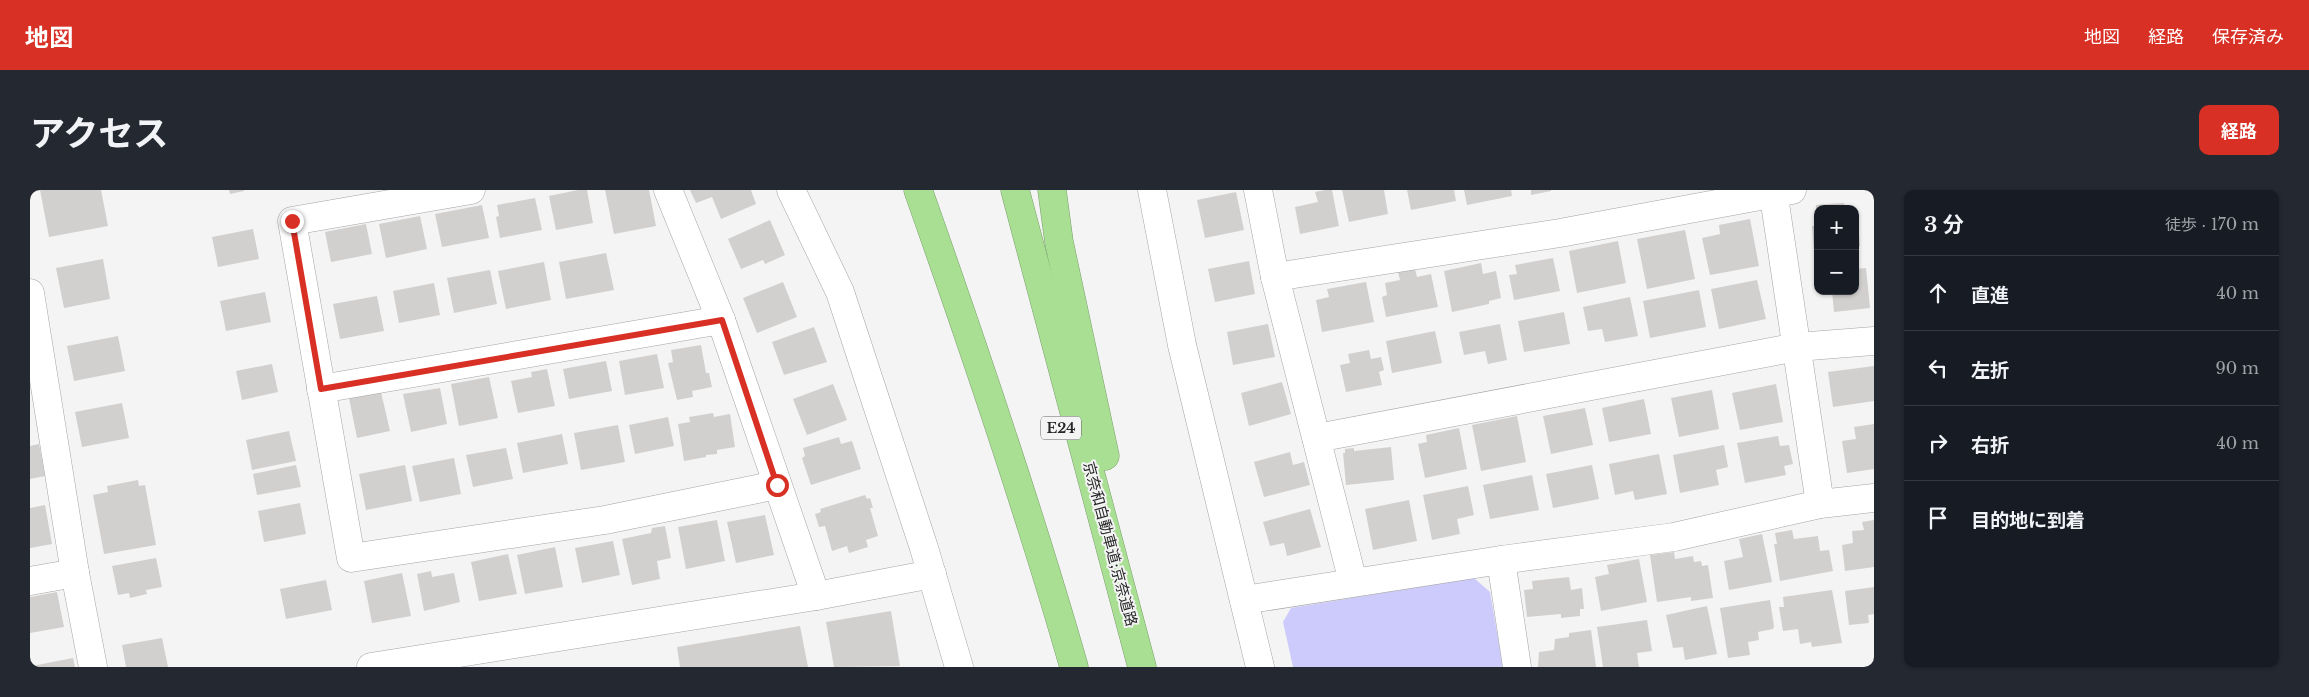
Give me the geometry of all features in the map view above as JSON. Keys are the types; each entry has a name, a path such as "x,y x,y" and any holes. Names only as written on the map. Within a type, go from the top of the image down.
{"highway":[{"path":"918,190 962,314 1054,595 1074,667"},
{"name":"京奈和自動車道;京奈道路","path":"997,190 1077,484 1123,667"},
{"name":"京奈和自動車道;京奈道路","path":"1015,190 1142,667"},
{"path":"1052,190 1059,242 1151,667"}],"street":[{"path":"471,190 292,221 351,558 605,520 777,485"},
{"path":"668,190 722,320 816,596"},
{"path":"791,190 840,292 932,574 959,667"},
{"path":"1152,190 1182,345 1260,667"},
{"path":"1258,190 1275,277 1353,582"},
{"path":"1275,277 1560,233 1779,191 1797,347 1820,504"},
{"path":"30,293 41,420 75,573 93,667"},
{"path":"321,389 722,320"},
{"path":"1317,438 1797,347 1874,341"},
{"path":"1244,600 1501,560 1674,537 1820,504 1874,498"},
{"path":"1501,560 1517,667"},
{"path":"30,581 75,573"},
{"path":"371,667 816,596 932,574"}],"shaded area":[{"path":"1474,578 1490,592 1503,667 1293,667 1283,622 1291,608"}],"building":[{"path":"40,190 101,190 108,226 49,237"},
{"path":"229,190 244,190 244,191 230,194"},
{"path":"587,190 593,223 556,230 549,196"},
{"path":"605,190 649,190 656,226 614,234"},
{"path":"690,190 751,190 756,204 721,219 712,197 696,203"},
{"path":"1332,190 1339,226 1300,234 1295,207 1318,202 1315,192"},
{"path":"1342,190 1384,190 1388,214 1349,222"},
{"path":"1407,190 1454,190 1456,201 1411,210"},
{"path":"1464,190 1511,190 1512,196 1467,205"},
{"path":"1531,190 1551,190 1551,191 1531,195"},
{"path":"1236,192 1244,230 1205,238 1197,200"},
{"path":"535,198 542,230 500,238 496,217 499,216 497,205"},
{"path":"1844,203 1844,205 1816,205"},
{"path":"482,205 489,238 442,247 435,214"},
{"path":"420,216 427,249 386,258 379,224"},
{"path":"1750,219 1759,266 1710,275 1702,238 1720,234 1719,225"},
{"path":"770,220 785,255 765,264 763,260 741,269 728,239"},
{"path":"366,224 372,254 331,262 325,232"},
{"path":"1812,226 1814,226 1814,250"},
{"path":"253,229 259,259 218,267 212,237"},
{"path":"1685,230 1695,279 1647,289 1637,239"},
{"path":"1618,241 1626,283 1577,293 1569,251"},
{"path":"606,253 614,290 566,299 559,262"},
{"path":"1553,258 1560,291 1514,300 1509,275 1517,274 1515,265"},
{"path":"103,259 110,299 64,308 56,268"},
{"path":"1249,261 1255,294 1215,302 1208,269"},
{"path":"544,262 551,300 506,309 498,271"},
{"path":"1481,263 1483,274 1496,271 1501,298 1489,301 1489,304 1452,312 1444,271"},
{"path":"1866,268 1870,308 1834,312 1832,295 1859,295 1859,269"},
{"path":"1415,269 1417,277 1431,274 1438,307 1386,317 1382,297 1387,295 1385,283 1400,280 1398,272"},
{"path":"490,270 497,304 454,313 447,278"},
{"path":"1757,280 1766,319 1719,329 1711,289"},
{"path":"783,282 797,317 757,333 743,298"},
{"path":"1366,282 1374,322 1322,332 1316,300 1329,297 1327,289"},
{"path":"434,283 440,315 399,323 393,291"},
{"path":"1699,290 1706,327 1650,338 1643,301"},
{"path":"265,292 271,322 226,331 220,301"},
{"path":"377,296 384,331 340,339 333,304"},
{"path":"1630,297 1638,336 1605,342 1602,329 1588,331 1583,307"},
{"path":"1564,312 1570,344 1524,352 1518,321"},
{"path":"1268,324 1275,357 1233,365 1227,332"},
{"path":"1500,324 1507,360 1488,364 1485,351 1464,355 1459,332"},
{"path":"814,327 827,362 784,375 772,342"},
{"path":"1435,331 1442,363 1392,373 1386,341"},
{"path":"118,336 125,371 74,381 67,346"},
{"path":"701,345 706,373 709,373 712,387 692,391 693,397 677,400 668,363 673,362 671,350"},
{"path":"1369,350 1371,359 1381,357 1384,370 1379,372 1382,385 1346,392 1340,365 1350,363 1348,354"},
{"path":"657,354 664,388 625,395 619,361"},
{"path":"606,361 612,391 569,399 563,369"},
{"path":"272,364 278,392 242,400 236,371"},
{"path":"1874,366 1874,401 1833,407 1828,372"},
{"path":"547,369 555,406 518,413 511,381 532,377 531,372"},
{"path":"489,377 498,418 459,426 451,384"},
{"path":"1282,382 1291,414 1249,426 1241,393"},
{"path":"833,384 847,420 807,435 793,399"},
{"path":"1776,384 1783,422 1740,430 1732,393"},
{"path":"440,388 447,424 411,432 403,394"},
{"path":"1712,390 1719,429 1679,437 1671,398"},
{"path":"381,392 390,431 357,438 349,398"},
{"path":"1644,399 1651,434 1609,442 1602,408"},
{"path":"122,403 129,438 82,447 75,412"},
{"path":"1585,408 1593,445 1551,454 1543,416"},
{"path":"713,413 714,417 730,414 735,447 717,450 717,454 684,461 678,424 690,422 689,417"},
{"path":"1517,416 1526,462 1481,471 1472,425"},
{"path":"668,417 674,446 635,454 629,425"},
{"path":"1874,424 1874,469 1847,473 1842,441 1856,439 1854,427"},
{"path":"618,425 625,462 581,470 574,433"},
{"path":"1459,428 1467,469 1425,478 1418,444 1427,442 1426,435"},
{"path":"289,431 296,461 252,470 246,440"},
{"path":"562,434 568,464 523,473 517,443"},
{"path":"1778,436 1780,446 1789,445 1793,464 1784,466 1786,475 1745,483 1737,443"},
{"path":"839,437 841,444 852,441 861,469 811,485 802,458 805,456 803,448"},
{"path":"39,444 45,476 30,479 30,446"},
{"path":"1724,445 1728,467 1716,470 1719,485 1680,493 1673,455"},
{"path":"1391,447 1394,480 1346,485 1343,453 1345,453 1345,449 1354,448 1354,451"},
{"path":"506,448 513,479 473,487 466,455"},
{"path":"1290,452 1293,465 1304,462 1310,485 1264,497 1254,462"},
{"path":"1659,454 1667,494 1635,500 1633,491 1615,495 1609,464"},
{"path":"454,458 461,494 420,502 412,466"},
{"path":"296,465 301,487 257,495 253,474"},
{"path":"405,465 412,501 366,510 359,474"},
{"path":"1592,465 1599,499 1553,508 1546,474"},
{"path":"1532,475 1539,510 1490,519 1483,485"},
{"path":"138,480 139,486 145,485 156,545 104,554 93,495 108,492 107,486"},
{"path":"1468,486 1474,515 1457,519 1460,534 1432,540 1423,495"},
{"path":"865,495 867,499 870,498 873,508 870,508 878,536 866,540 868,547 849,553 847,546 832,551 825,526 819,527 815,514 821,512 820,509"},
{"path":"1409,500 1417,541 1373,550 1365,509"},
{"path":"300,503 306,534 264,542 258,511"},
{"path":"45,505 52,544 30,548 30,508"},
{"path":"1310,509 1321,547 1287,556 1284,543 1270,546 1263,522"},
{"path":"765,515 774,555 736,563 727,522"},
{"path":"717,520 725,561 686,569 678,527"},
{"path":"1874,520 1874,567 1845,571 1842,545 1853,543 1852,531 1864,530 1862,522"},
{"path":"665,526 671,558 657,561 660,579 632,585 622,539 651,533 652,528"},
{"path":"1792,530 1794,539 1818,536 1820,551 1829,550 1833,571 1780,581 1774,544 1777,544 1775,533"},
{"path":"1762,534 1772,582 1729,590 1724,561 1743,557 1739,539"},
{"path":"613,541 620,575 582,583 575,548"},
{"path":"555,547 563,587 525,594 517,555"},
{"path":"1674,552 1675,559 1693,556 1694,562 1701,561 1702,566 1708,565 1713,598 1691,601 1691,597 1657,602 1650,555"},
{"path":"508,554 517,594 479,601 471,562"},
{"path":"156,558 162,587 146,590 147,594 130,598 129,593 118,595 112,566"},
{"path":"1639,559 1647,602 1601,611 1595,577 1609,574 1607,565"},
{"path":"431,571 432,577 454,573 460,602 424,611 417,574"},
{"path":"402,573 411,616 372,623 364,581"},
{"path":"1569,577 1571,590 1582,588 1584,609 1580,609 1580,616 1561,618 1561,614 1527,617 1524,590 1533,589 1532,581"},
{"path":"326,580 332,610 286,619 280,589"},
{"path":"1874,587 1874,614 1868,615 1869,623 1849,625 1845,591"},
{"path":"1832,590 1842,643 1812,647 1811,642 1800,644 1798,629 1783,631 1779,607 1784,607 1783,597"},
{"path":"57,592 64,627 30,633 30,597"},
{"path":"1770,600 1773,629 1758,632 1759,640 1748,642 1750,655 1728,658 1720,608"},
{"path":"1707,606 1717,654 1685,660 1683,647 1673,648 1666,615"},
{"path":"891,611 900,666 834,667 826,622"},
{"path":"1647,620 1652,651 1637,653 1639,667 1603,667 1597,627"},
{"path":"800,626 808,667 680,667 677,647"},
{"path":"1591,630 1596,667 1538,667 1539,652 1554,650 1555,639 1569,637 1569,633"},
{"path":"162,638 168,667 126,667 122,645"},
{"path":"73,658 75,667 32,667 32,666"}],"route":[{"path":"292,221 321,389 722,320 777,485"}]}
